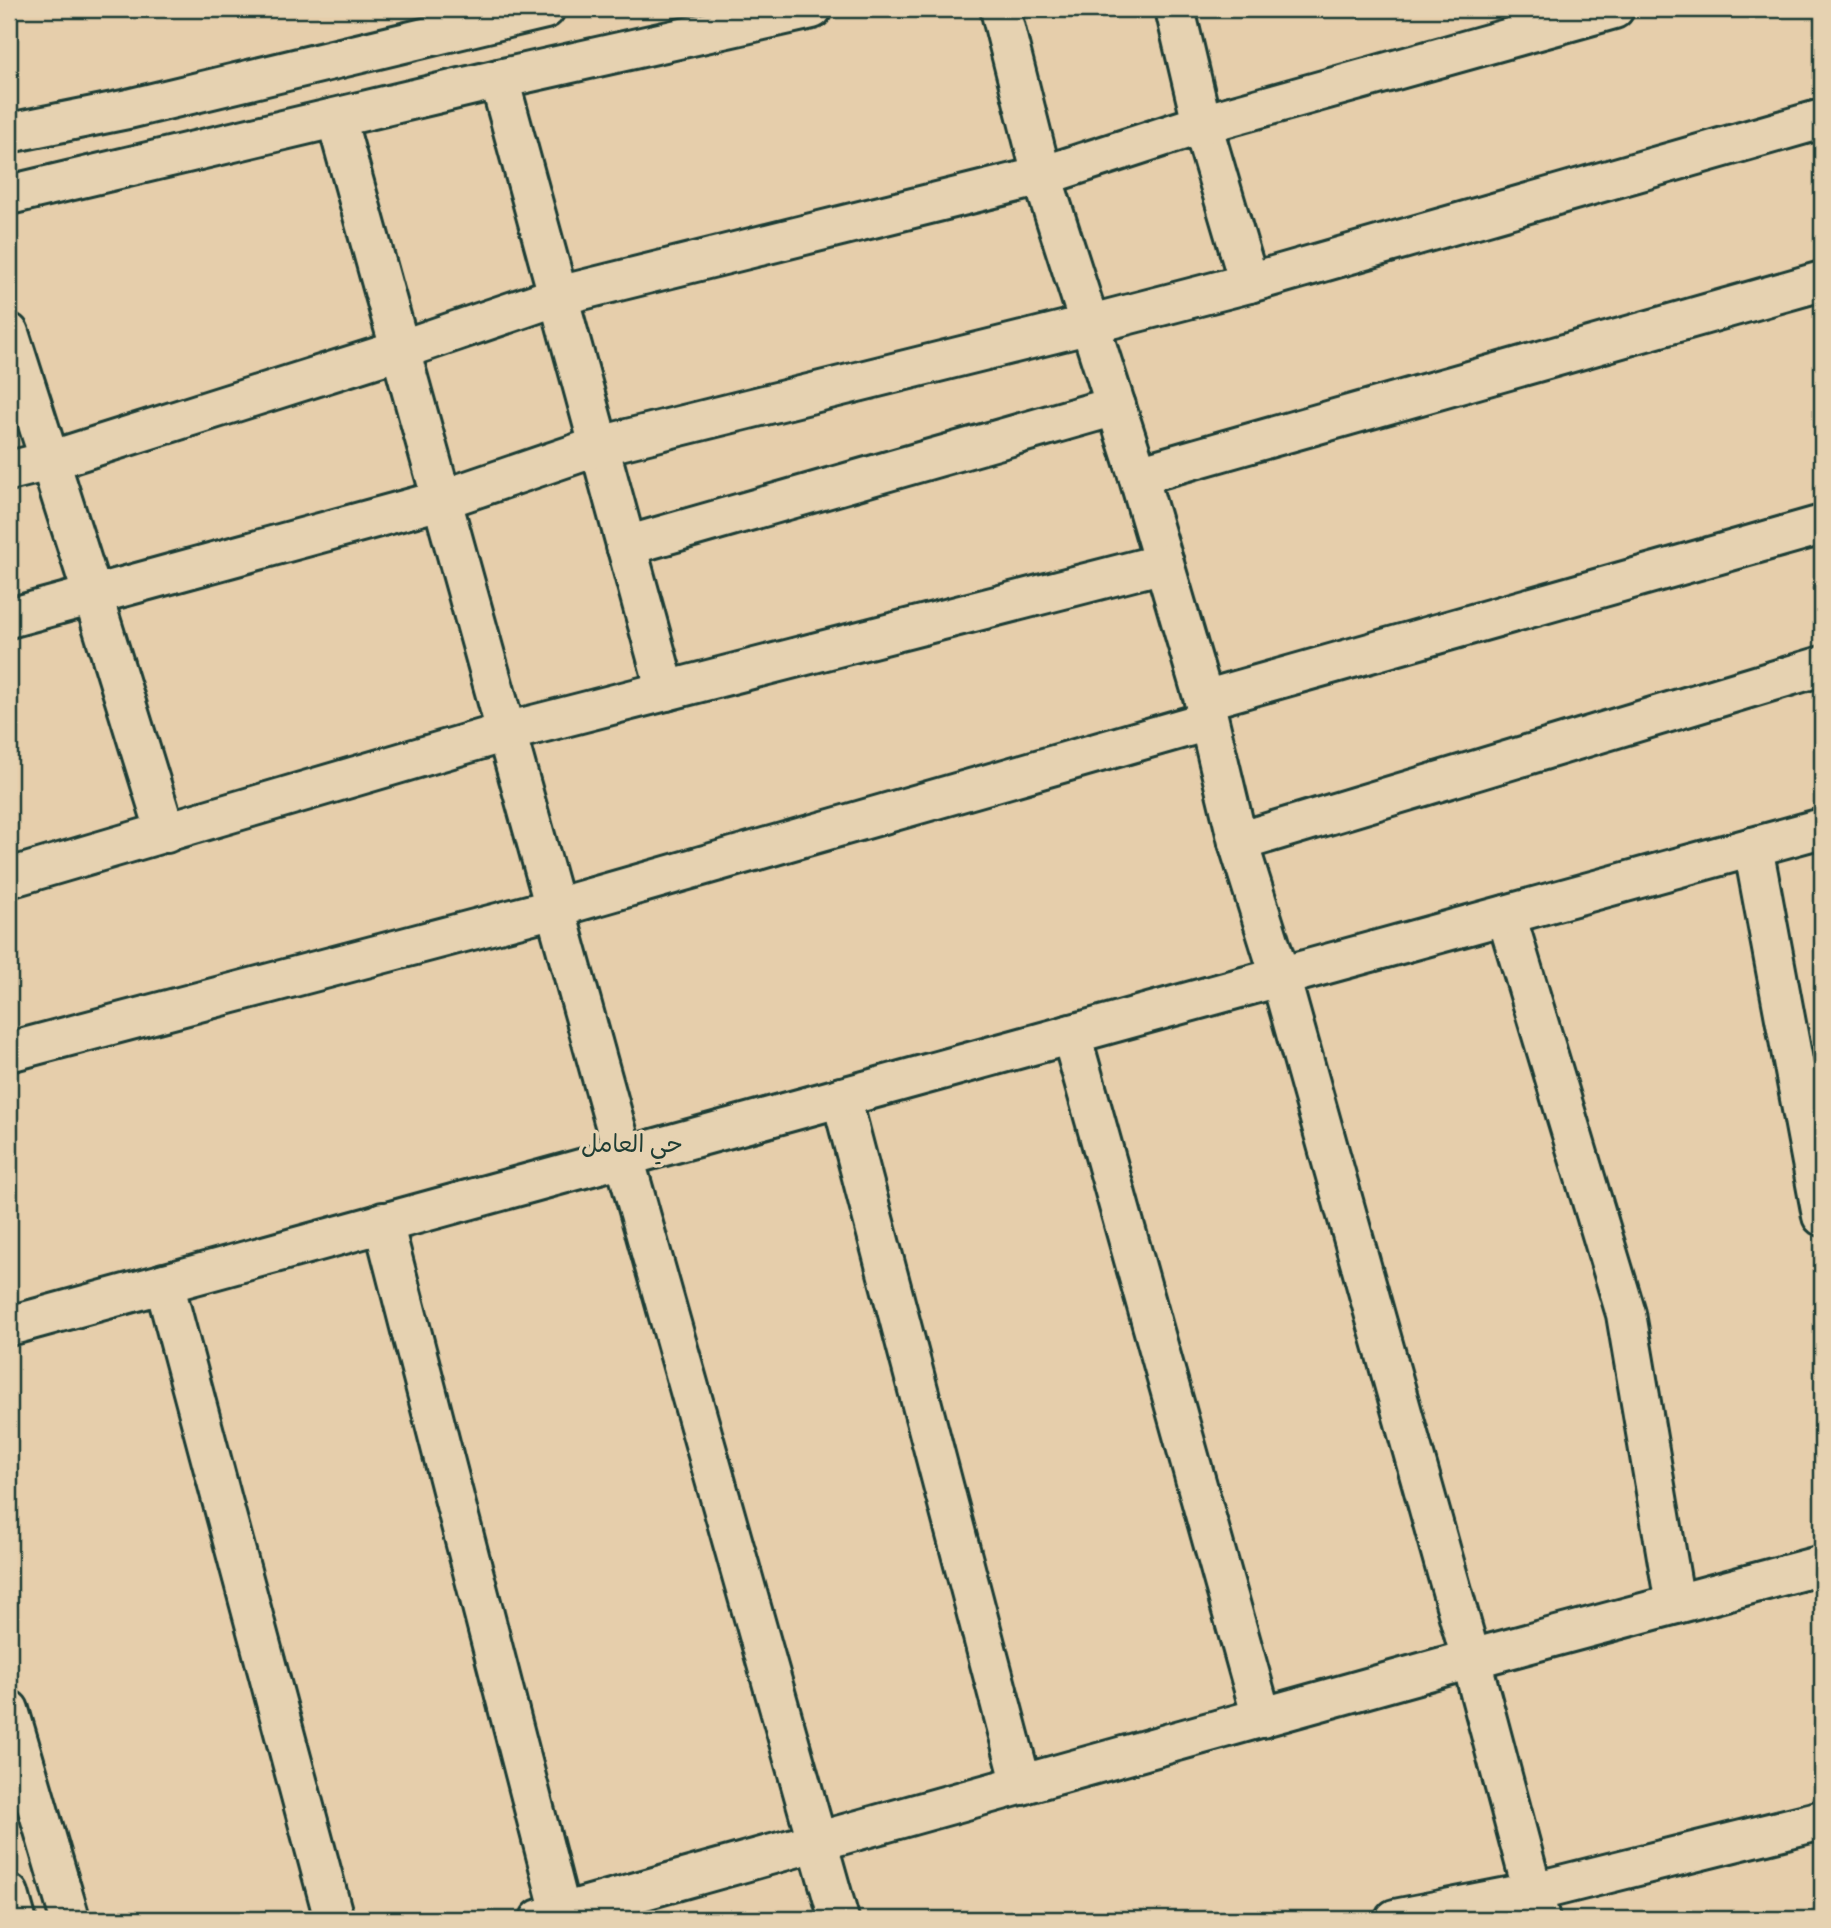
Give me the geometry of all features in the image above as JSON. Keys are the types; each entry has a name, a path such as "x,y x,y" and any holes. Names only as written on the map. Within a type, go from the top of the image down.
{"street":[{"path":"9,133 128,109 545,9"},
{"path":"9,195 499,79 812,9"},
{"path":"1000,9 1042,176 1138,475 1206,711 1238,842 1280,976 1471,1659 1536,1906"},
{"path":"1175,9 1202,124 1248,283"},
{"path":"9,471 49,461 400,350 558,296 1042,176 1202,124 1614,9"},
{"path":"499,79 666,691"},
{"path":"336,118 624,1157 839,1919"},
{"path":"9,618 441,500 599,446 1248,283 1822,119"},
{"path":"1138,475 1822,281"},
{"path":"9,333 166,833"},
{"path":"626,546 1116,406"},
{"path":"9,1052 555,908 1822,525"},
{"path":"11,869 166,833 506,732 1164,563"},
{"path":"1238,842 1822,666"},
{"path":"9,1326 1822,828"},
{"path":"1753,847 1822,1216"},
{"path":"1506,915 1626,1314 1675,1604"},
{"path":"1071,1034 1262,1718"},
{"path":"841,1097 1022,1785"},
{"path":"383,1222 551,1916 1471,1659 1822,1565"},
{"path":"164,1283 334,1919"},
{"path":"9,1710 70,1919"},
{"path":"1395,1919 1536,1906 1822,1820"},
{"path":"9,1894 16,1919"}],"district":[{"name":"حي العامل","path":"632,1144"}]}
